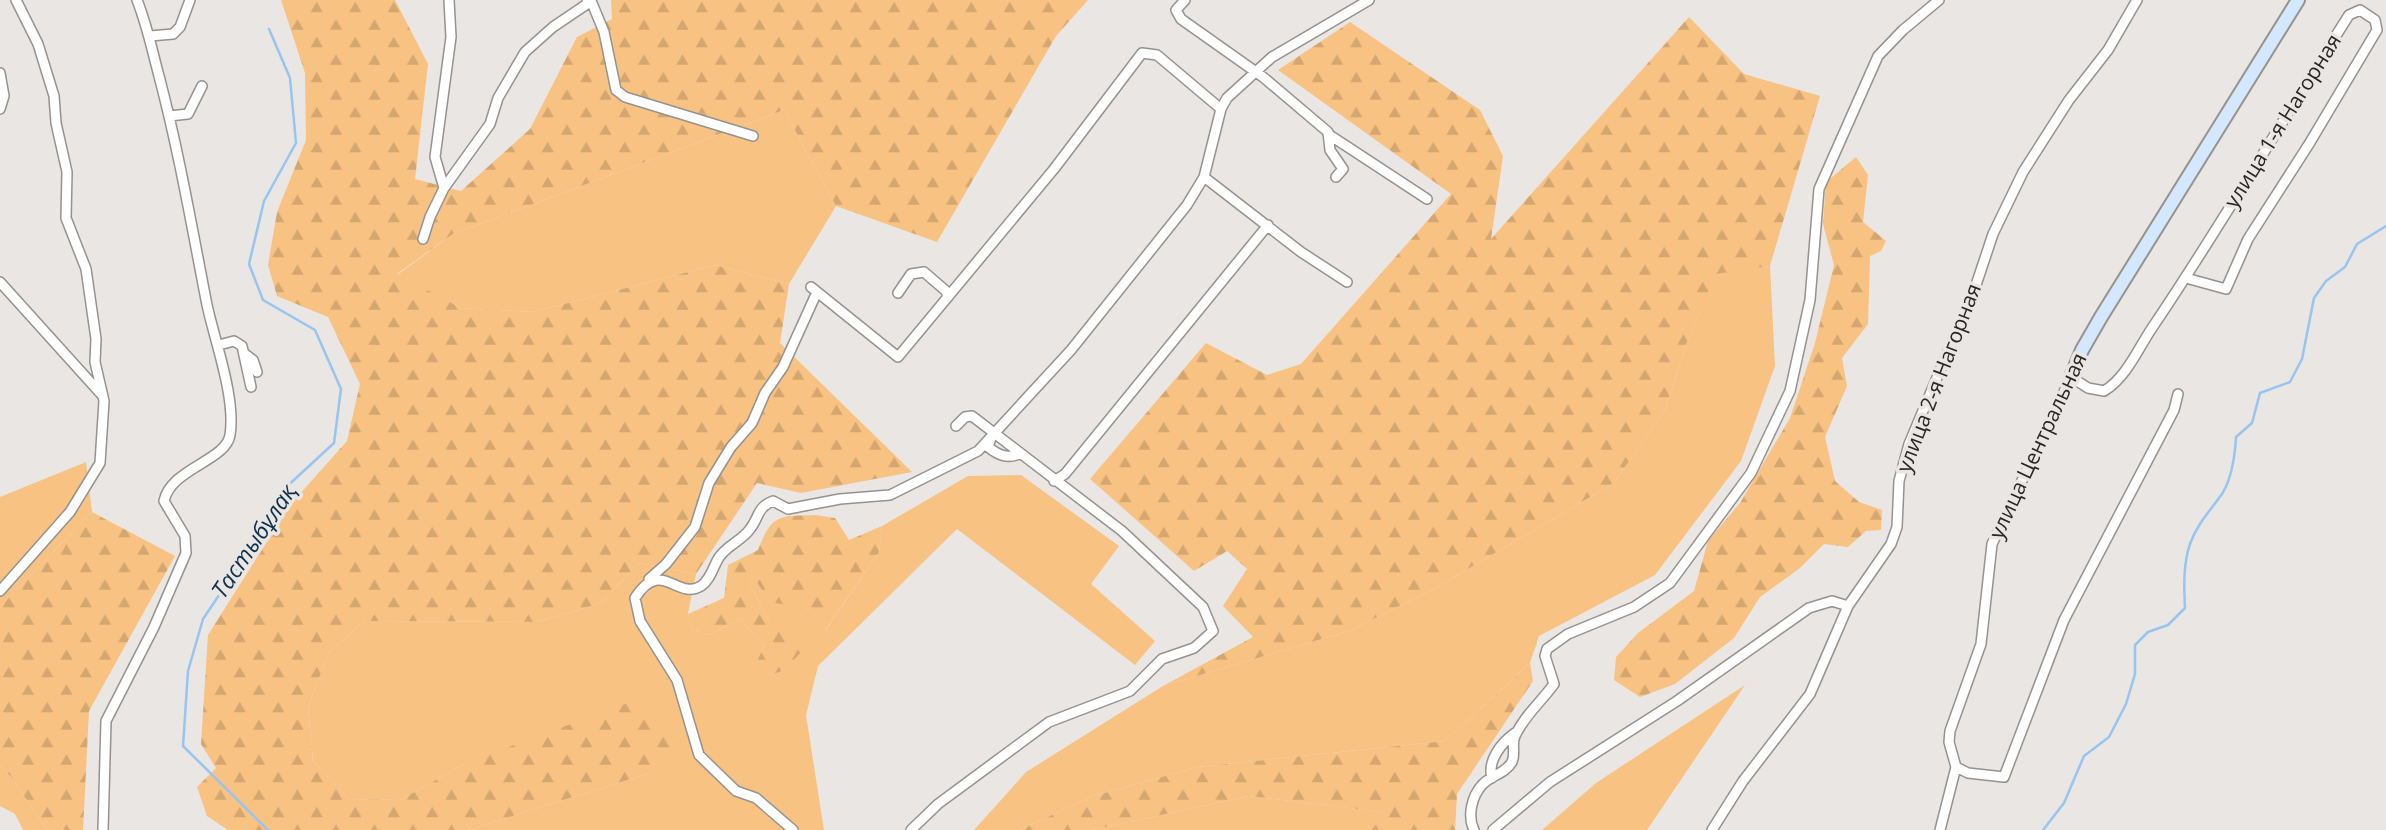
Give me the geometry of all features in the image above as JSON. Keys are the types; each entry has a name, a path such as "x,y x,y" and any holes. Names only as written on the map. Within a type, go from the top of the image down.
{"street":[{"path":"0,591 70,512 100,463 103,397 95,362 96,339 86,269 66,218 67,172 54,96 38,44 16,0"},
{"path":"103,830 106,721 154,627 186,553 185,536 164,501 166,494 177,479 222,449 229,440 230,424 219,345 208,309 169,116 150,36 136,0"},
{"path":"150,36 173,34 180,27 190,0"},
{"path":"444,188 435,157 451,37 449,0"},
{"path":"1185,0 1175,14 1321,124 1328,134 1427,200"},
{"path":"1019,454 1012,457 996,454 988,447 1071,350 1187,205 1204,177 1221,109 1227,98 1253,73 1296,41 1369,0"},
{"path":"1492,778 1490,772 1496,753 1554,684 1545,656 1547,649 1568,634 1634,607 1670,583 1751,473 1786,402 1810,300 1819,188 1842,143 1868,74 1885,47 1940,0"},
{"name":"улица 2-я Нагорная","path":"1712,830 1743,781 1805,700 1848,606 1895,536 1899,481 1909,444 2015,186 2069,100 2108,50 2137,0"},
{"name":"улица Центральная","path":"1956,767 1949,741 1950,732 1979,652 1989,556 2074,366 2095,328 2298,0"},
{"path":"423,239 429,217 444,188 490,124 498,98 525,52 553,27 592,2 607,43 616,90 625,97 753,136"},
{"name":"улица 1-я Нагорная","path":"2071,377 2097,390 2110,387 2123,374 2186,278 2284,115 2349,15 2360,10 2365,12 2375,20 2374,34 2294,168 2252,232 2226,289 2217,289 2186,278"},
{"path":"793,830 756,798 736,791 699,755 677,680 640,621 635,598 695,527 709,483 731,447 752,422 765,393 783,367 814,289 898,357 1072,146 1105,97 1142,52 1157,55 1221,109"},
{"path":"0,73 4,96 0,109"},
{"path":"169,116 188,114 202,86"},
{"path":"1328,134 1330,150 1343,169 1336,177"},
{"path":"1204,177 1301,252 1347,282"},
{"path":"1054,481 1065,474 1268,225"},
{"path":"898,293 911,274 924,272 946,291 947,297"},
{"path":"0,282 103,397"},
{"path":"219,345 234,341 253,360 257,372"},
{"path":"245,354 251,387"},
{"path":"1940,830 1956,767 1968,773 2004,777 2064,620 2174,410 2178,394"},
{"path":"912,830 938,804 1049,722 1130,691 1162,659 1194,648 1213,631 1203,607 1122,531 972,416 965,417 956,426"},
{"path":"645,583 656,579 694,589 702,585 719,558 750,529 755,516 768,503 773,501 788,509 840,499 890,495 948,464 968,458 995,436"},
{"path":"1493,830 1550,782 1677,701 1809,608 1832,601 1848,606"},
{"path":"1475,830 1471,806 1483,784 1510,765 1514,757 1512,743 1517,731"}],"green space":[{"path":"281,0 395,0 428,64 415,179 461,191 530,129 577,37 612,19 611,0 1088,0 1056,36 937,242 836,206 784,110 453,234 397,274 461,308 533,312 715,265 789,284 780,343 912,472 801,493 757,483 696,574 639,563 601,603 537,622 365,621 329,652 308,707 313,762 349,799 400,800 468,762 628,703 675,743 650,773 468,830 228,830 207,816 197,787 216,768 201,744 208,635 290,505 347,441 360,384 328,317 277,296 268,265 277,212 306,140 305,73"},
{"path":"1689,17 1744,74 1820,96 1770,266 1716,274 1687,342 1665,410 1614,483 1434,589 1349,631 1163,686 1253,637 1223,606 1247,569 1227,551 1194,571 1090,479 1206,343 1267,375 1301,364 1451,194 1278,70 1350,22 1480,110 1503,156 1491,239"},
{"path":"784,110 836,206 789,284 715,265 533,312 461,308 397,275 453,234"},
{"path":"1856,157 1868,175 1863,222 1886,241 1881,251 1870,256 1868,324 1842,358 1847,386 1825,437 1835,481 1859,502 1882,510 1881,530 1866,531 1848,547 1824,544 1800,568 1760,597 1734,638 1675,684 1640,697 1614,680 1616,657 1638,633 1694,591 1708,541 1740,503 1790,418 1815,343 1834,265 1823,224 1826,182"},
{"path":"1770,266 1775,366 1741,461 1655,575 1539,636 1530,663 1445,741 1197,767 1090,797 1020,830 974,830 1026,772 1163,686 1349,631 1434,589 1614,483 1665,410 1687,342 1716,273"},
{"path":"86,462 92,512 0,607 0,497"},
{"path":"1021,475 1119,546 1091,584 1155,641 1135,665 957,529 818,666 806,715 824,830 468,830 650,773 468,762 400,800 349,799 313,762 308,707 329,652 365,621 537,622 601,603 639,563 696,574 688,613 692,629 709,635 740,619 764,646 749,680 783,671 770,623 749,583 752,574 770,601 810,609 825,631 879,552 882,526 968,476"},
{"path":"92,512 175,556 89,711 83,830 47,830 12,778 0,765 0,607"},
{"path":"816,515 835,518 849,540 882,526 879,552 824,632 810,609 770,602 752,575 749,583 770,623 804,635 805,648 783,671 748,681 764,646 740,619 709,635 692,629 688,614 724,598 728,565 758,550 772,523 785,517"},
{"path":"1530,663 1533,681 1457,794 1455,830 1372,830 1381,812 1249,796 1092,830 1020,830 1090,797 1197,767 1445,741"},
{"path":"1745,685 1647,830 1542,830 1596,783"},
{"path":"0,765 12,778 47,830 23,830 15,814 0,806"},
{"path":"1249,796 1382,812 1372,830 1092,830"}],"waterway":[{"name":"Тастыбұлақ","path":"268,830 183,746 188,671 203,619 240,564 282,491 334,443 341,389 315,330 263,300 249,264 264,201 296,143 290,78 269,29"},
{"path":"2043,830 2064,803 2084,756 2109,737 2126,704 2135,674 2135,645 2148,632 2168,625 2185,608 2185,568 2190,544 2200,524 2225,488 2232,466 2236,437 2252,423 2260,393 2290,382 2302,359 2314,298 2326,281 2345,267 2357,244 2386,226"}]}
